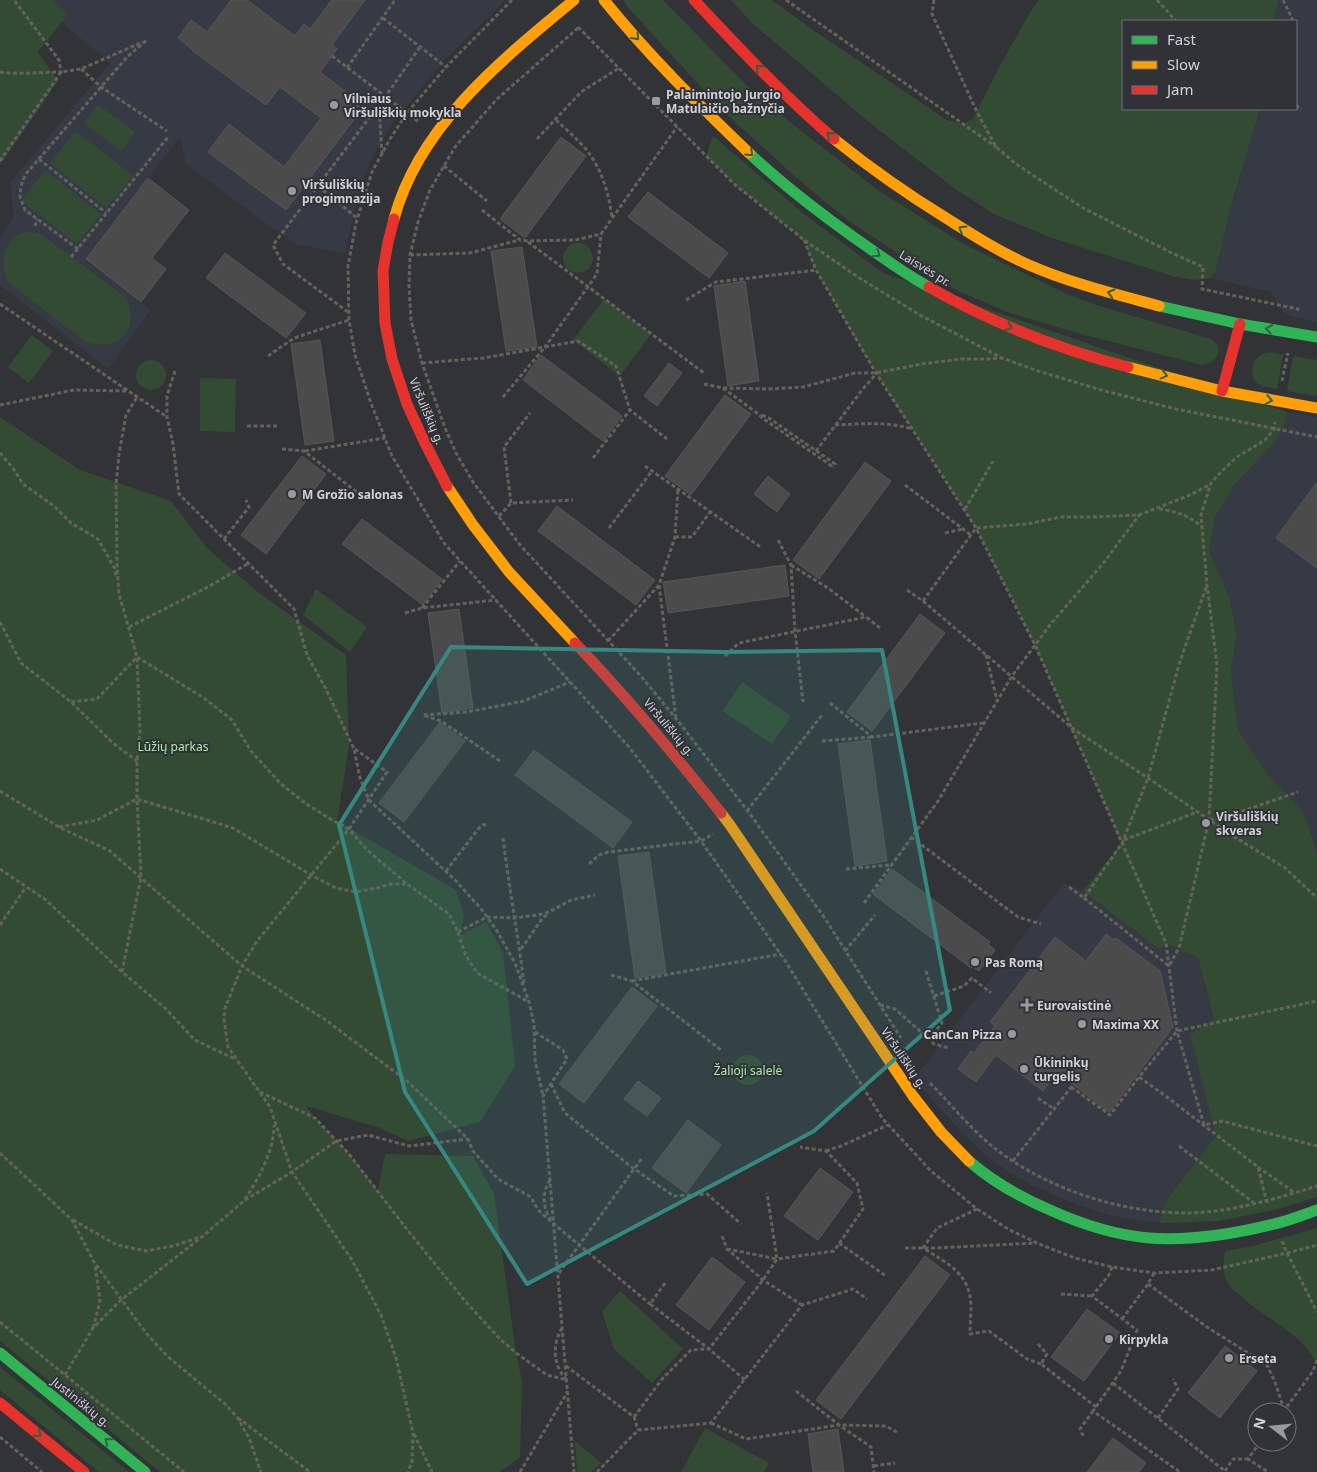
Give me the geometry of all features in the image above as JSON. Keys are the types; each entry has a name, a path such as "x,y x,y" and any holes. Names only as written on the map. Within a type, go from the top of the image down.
{"main road":[{"name":"Viršuliškių g.","path":"574,0 515,49 458,106 423,152 410,176 397,208 383,271 385,323 392,359 407,404 444,480 473,525 510,572 618,688 674,754 730,825 913,1096 929,1118 973,1164 1025,1198 1050,1210 1117,1233 1170,1239 1208,1237 1276,1224 1317,1210"},
{"name":"Laisvės pr.","path":"604,0 678,84 764,167 820,213 909,276 964,307 1024,334 1108,362 1222,391 1317,408"},
{"path":"694,0 752,62 806,115 854,155 907,194 985,243 1029,265 1077,283 1159,306 1240,324 1317,337"},
{"path":"1222,391 1240,324"},
{"name":"Justiniškių g.","path":"0,1353 145,1472"},
{"path":"0,1403 84,1472"}],"path":[{"path":"0,161 61,72 59,60 14,0"},
{"path":"347,68 396,0"},
{"path":"332,56 407,113 446,67 512,0"},
{"path":"786,0 1016,164 1083,208 1203,267 1202,289"},
{"path":"934,0 932,14 977,112 996,148"},
{"path":"1157,0 1175,20"},
{"path":"1283,0 1292,20"},
{"path":"563,9 578,28 706,156"},
{"path":"383,18 446,67"},
{"path":"578,28 497,99 454,147 430,190 418,222 410,255 411,320 422,363 445,428 456,453 473,482 520,545 640,675 747,810 824,917 906,1046"},
{"path":"0,72 16,74 81,70 148,40 126,57 25,174 20,197 25,210 78,249"},
{"path":"348,312 283,264 273,245 420,47"},
{"path":"536,138 556,120 581,92 618,68"},
{"path":"81,70 101,87 167,131"},
{"path":"378,105 382,154"},
{"path":"1297,106 1301,110"},
{"path":"556,120 593,158 608,195 612,218"},
{"path":"504,397 545,347 597,274 601,234 677,127"},
{"path":"71,257 168,137"},
{"path":"39,159 106,213"},
{"path":"444,166 487,201"},
{"path":"318,186 358,218"},
{"path":"482,210 520,240 528,242 575,240 601,234"},
{"path":"35,226 38,219"},
{"path":"410,255 470,253 520,240"},
{"path":"804,240 816,270 876,373 976,528 1035,645 1166,943 1177,1031 1204,1125"},
{"path":"528,242 704,373"},
{"path":"686,300 716,282 816,270"},
{"path":"0,304 167,417"},
{"path":"268,356 294,338 349,320"},
{"path":"422,363 484,358 578,341 616,366 630,410 667,439"},
{"path":"704,384 722,388 769,389 803,387 855,373 876,373 961,359 1002,358"},
{"path":"175,371 168,396 167,417 173,444 179,494 294,609 307,655 326,689 354,749 360,778 369,800 456,881 487,917 515,963 529,1002 534,1024 535,1060 543,1096 574,1472"},
{"path":"816,450 876,373"},
{"path":"722,388 766,420 833,467 835,464 816,450 768,418 757,413"},
{"path":"0,405 74,390 129,391"},
{"path":"119,594 116,485 126,415 137,397"},
{"path":"593,458 630,410"},
{"path":"511,503 504,447 530,412"},
{"path":"835,425 896,424 913,429"},
{"path":"247,426 278,426"},
{"path":"923,601 976,528 1027,524 1061,517 1139,515 1190,495 1211,483 1237,457 1265,440 1274,430"},
{"path":"282,449 304,451 385,438"},
{"path":"304,451 358,493"},
{"path":"0,453 13,468 23,484 54,506 71,523 98,539 115,569 119,594 137,657 140,732 137,761 137,800 141,877 122,972"},
{"path":"965,509 993,461"},
{"path":"645,466 762,548"},
{"path":"610,528 652,471"},
{"path":"1169,966 1179,948 1209,820 1217,666 1201,515 1211,483"},
{"path":"904,485 971,535"},
{"path":"608,641 659,585 675,537 678,489"},
{"path":"224,539 249,507 246,500"},
{"path":"499,516 511,503 573,500"},
{"path":"1156,509 1176,513 1194,520 1202,527"},
{"path":"675,537 692,537 710,512"},
{"path":"864,902 938,801 1012,676 1050,625 1105,561 1139,515"},
{"path":"946,534 963,529"},
{"path":"778,540 791,565 795,632 803,702"},
{"path":"422,608 460,561"},
{"path":"128,627 208,587 249,563"},
{"path":"791,565 828,588 880,628"},
{"path":"659,585 676,719"},
{"path":"1084,898 1123,842 1148,778 1180,661 1207,585"},
{"path":"907,590 923,601 1072,728 1209,820 1286,868 1317,898"},
{"path":"406,613 422,608 496,600"},
{"path":"725,656 739,643 866,617"},
{"path":"0,622 21,663 71,702 114,744 137,761"},
{"path":"985,654 997,701"},
{"path":"71,702 97,699 137,657"},
{"path":"137,657 204,698 232,720 251,751 280,783 305,803 349,829 366,849 407,884 449,914 458,932 465,954 477,973 529,1002"},
{"path":"500,761 441,721 422,715 467,712 524,700 570,682"},
{"path":"830,703 872,737"},
{"path":"747,810 822,715"},
{"path":"822,741 872,737 983,723"},
{"path":"354,749 387,772 349,829 257,941 242,966 225,1008 224,1019 228,1046 270,1107 292,1172 352,1260 381,1315 396,1358 413,1434 432,1472"},
{"path":"0,791 58,827 110,851 242,966 328,1021 407,1081 468,1139 473,1151 498,1179 531,1197 538,1210 554,1224 650,1304 709,1349 744,1380"},
{"path":"1209,820 1234,814 1298,792"},
{"path":"58,827 97,820 137,800 233,828 336,888 356,892 390,884 407,884"},
{"path":"1123,842 1197,812"},
{"path":"446,871 479,828 489,824"},
{"path":"911,837 1018,916 1041,924"},
{"path":"503,838 524,990"},
{"path":"589,864 599,855 608,852 701,841"},
{"path":"846,869 891,865"},
{"path":"0,869 46,900 122,972 166,1009 195,1040 236,1060"},
{"path":"0,925 26,887"},
{"path":"1069,887 1169,966"},
{"path":"458,932 487,917 514,918 538,915 549,912 571,900 595,894"},
{"path":"520,952 542,919 549,912"},
{"path":"845,951 875,915"},
{"path":"632,981 781,954"},
{"path":"926,971 942,1023 929,1038"},
{"path":"611,975 632,981 721,1050"},
{"path":"934,996 964,986 972,978 991,993"},
{"path":"1013,1161 1072,1086 1110,1115 1177,1031 1317,1001"},
{"path":"880,1005 895,1009 934,1044 949,1048"},
{"path":"534,1032 563,1050 567,1059 543,1096"},
{"path":"1139,1077 1295,1193"},
{"path":"926,1078 976,1130 996,1149 1013,1161 1036,1176 1103,1201 1142,1210 1188,1213 1254,1204 1317,1186"},
{"path":"551,1084 565,1113 634,1169 674,1196 707,1194 742,1224"},
{"path":"259,1092 315,1118 349,1154 453,1286 501,1340 548,1375 567,1380"},
{"path":"1038,1098 1054,1109"},
{"path":"245,1200 266,1162 273,1136 274,1120"},
{"path":"1204,1125 1222,1121 1317,1146"},
{"path":"800,1148 826,1151 888,1125"},
{"path":"65,1375 93,1328 121,1300 203,1236 245,1200 292,1172 336,1141 368,1135 409,1146 468,1139"},
{"path":"1179,1146 1254,1204"},
{"path":"727,1249 777,1259 834,1251 863,1209 857,1182 826,1151"},
{"path":"0,1153 72,1220 117,1245 146,1251 173,1246 203,1236"},
{"path":"558,1274 642,1158"},
{"path":"1258,1167 1266,1201 1287,1253 1317,1312"},
{"path":"550,1180 546,1186 544,1206 546,1214 554,1224"},
{"path":"634,1417 662,1379 691,1350 709,1349 777,1259 767,1193"},
{"path":"924,1248 936,1228 977,1209"},
{"path":"72,1220 94,1262 146,1333 167,1356 225,1404 237,1417 310,1472"},
{"path":"722,1236 727,1249 763,1280 802,1305"},
{"path":"839,1243 886,1276"},
{"path":"905,1248 1036,1243"},
{"path":"924,1248 947,1263 965,1281 971,1306 970,1334 989,1331 1027,1359 1041,1364 1096,1407"},
{"path":"93,1328 100,1301 94,1262"},
{"path":"1092,1296 1109,1275 1112,1267"},
{"path":"1122,1319 1154,1273"},
{"path":"650,1304 665,1283"},
{"path":"1148,1284 1207,1327 1267,1366 1276,1382 1282,1402"},
{"path":"711,1423 802,1305 853,1289 867,1299"},
{"path":"1061,1294 1092,1296 1136,1330 1121,1371 1080,1429 1083,1436"},
{"path":"0,1322 184,1472"},
{"path":"562,1327 557,1339 555,1353 560,1372 567,1380"},
{"path":"1038,1344 1047,1354 1041,1364"},
{"path":"1291,1402 1313,1371 1317,1360"},
{"path":"566,1366 634,1417 638,1430"},
{"path":"1158,1418 1178,1390 1173,1379"},
{"path":"1113,1383 1224,1471 1233,1459 1248,1459 1268,1472"},
{"path":"520,1472 568,1391"},
{"path":"796,1391 838,1426 871,1447 874,1472"},
{"path":"1093,1411 1180,1472"},
{"path":"237,1417 249,1438 261,1472"},
{"path":"598,1472 638,1430 711,1423 746,1440 838,1426 886,1426 896,1432"},
{"path":"408,1472 412,1461 413,1434"},
{"path":"0,1436 40,1471"},
{"path":"1248,1459 1253,1452"},
{"path":"874,1466 895,1463"}],"highlighted area":[{"path":"451,647 726,652 882,650 950,1010 814,1131 527,1284 405,1092 339,825"}],"shaded area":[{"name":"Viršuliškių progimnazija","path":"52,0 506,0 449,55 395,120 376,150 365,176 356,203 345,253 298,245 283,236 186,164 180,137 85,260 151,310 108,369 0,285 0,237 14,217 10,183 110,63 61,22 68,14"},
{"path":"1279,0 1317,0 1317,322 1290,316 1282,311 1271,292 1211,278 1216,270 1231,206 1260,110 1297,110 1297,20 1273,20"},
{"path":"1287,412 1317,417 1317,853 1306,819 1300,808 1270,778 1238,730 1231,670 1237,636 1229,596 1209,551 1215,517 1233,485 1273,444"},
{"path":"1064,883 1083,891 1160,950 1166,943 1198,958 1214,1019 1190,1035 1216,1136 1167,1199 1159,1223 1109,1215 1076,1204 1033,1186 1012,1174 986,1156 961,1132 914,1079"}],"green space":[{"path":"0,0 52,0 68,14 38,52 58,81 0,165"},
{"path":"624,0 663,0 741,80 777,112 879,191 962,243 1067,294 1096,305 1211,339 1218,347 1218,355 1212,361 1202,365 1085,335 1010,313 958,291 849,221 800,181 722,110 634,14"},
{"path":"731,0 772,0 810,28 947,120 963,124 973,119 997,71 1039,0 1279,0 1273,20 1122,20 1122,110 1260,110 1231,206 1216,270 1211,278 1194,280 1176,277 1052,238 994,214 958,191 875,127 753,24"},
{"path":"98,105 135,132 121,151 84,123"},
{"path":"76,131 133,176 106,208 50,163"},
{"path":"713,136 805,215 883,273 1287,412 1284,426 1273,444 1233,486 1215,517 1209,551 1229,596 1237,636 1231,670 1238,730 1270,778 1300,808 1306,819 1317,853 1317,1197 1279,1209 1219,1221 1159,1223 1167,1199 1216,1136 1190,1035 1214,1019 1198,958 1166,943 1160,950 1083,891 1122,843 1035,645 976,528 876,373 816,270 804,240 734,184 706,156"},
{"path":"45,170 101,214 77,244 21,201"},
{"path":"27,232 38,233 46,238 126,298 130,310 130,320 128,329 123,336 116,342 107,344 84,341 7,281 4,266 5,251 13,239"},
{"path":"578,243 584,244 592,252 592,264 584,272 578,273 572,272 564,264 563,258 564,252 572,244"},
{"path":"604,299 651,334 620,376 573,340"},
{"path":"32,335 53,351 29,383 8,367"},
{"path":"1270,352 1283,355 1277,389 1257,383 1252,374 1256,360 1261,355"},
{"path":"1293,356 1317,360 1317,396 1287,391"},
{"path":"151,360 157,361 165,369 165,381 157,389 151,390 145,389 137,381 136,375 137,369 145,361"},
{"path":"200,378 236,379 235,432 200,431"},
{"name":"Lūžių parkas","path":"0,417 80,470 171,501 207,548 259,593 346,655 349,746 337,821 456,890 464,916 460,935 486,922 503,953 515,1066 480,1122 408,1141 380,1128 306,1106 349,1154 378,1191 385,1154 473,1156 494,1194 516,1353 522,1381 520,1457 500,1472 160,1472 0,1341"},
{"path":"316,589 367,627 350,652 303,615"},
{"path":"742,682 791,716 772,744 723,711"},
{"name":"Žalioji salelė","path":"748,1055 754,1056 762,1064 762,1076 754,1084 748,1085 742,1084 734,1076 733,1070 734,1064 742,1056"},
{"path":"1317,1228 1317,1365 1303,1344 1232,1289 1225,1277 1224,1264 1225,1251 1253,1246"},
{"path":"620,1291 683,1349 652,1383 614,1349 602,1312"},
{"path":"0,1367 129,1472 99,1472 0,1390"},
{"path":"705,1428 769,1463 764,1472 681,1472"},
{"path":"575,1441 601,1463 592,1472 577,1472"}],"building":[{"name":"Vilniaus Viršuliškių mokykla","path":"231,0 247,0 295,36 304,24 310,29 332,0 365,0 332,45 337,49 320,72 364,106 286,210 208,152 229,124 284,167 321,118 280,87 266,105 178,38 191,20 207,32"},
{"path":"561,137 586,156 525,238 500,219"},
{"path":"148,178 189,210 152,258 166,269 141,302 86,259"},
{"path":"648,192 728,253 709,278 628,217"},
{"path":"522,247 537,347 506,351 491,251"},
{"path":"225,253 306,313 286,338 206,278"},
{"path":"745,281 759,381 728,386 714,286"},
{"path":"320,340 334,441 305,445 291,344"},
{"path":"541,355 622,416 603,441 523,380"},
{"path":"669,363 682,373 657,406 644,396"},
{"path":"725,395 751,414 691,495 665,476"},
{"path":"302,456 326,474 266,554 241,535"},
{"path":"865,462 891,481 819,579 793,560"},
{"path":"768,476 790,494 777,512 754,494"},
{"path":"1317,482 1317,568 1276,538"},
{"path":"557,506 655,580 636,605 538,531"},
{"path":"362,519 442,579 423,605 342,544"},
{"path":"785,565 789,596 668,613 663,582"},
{"path":"459,609 473,708 442,713 428,613"},
{"path":"920,614 945,633 872,731 847,712"},
{"path":"440,722 465,741 404,822 379,803"},
{"path":"870,740 887,861 855,866 838,744"},
{"path":"534,750 632,822 613,848 515,775"},
{"path":"649,852 666,973 635,978 618,856"},
{"path":"892,869 990,942 988,944 995,950 979,971 972,966 971,968 873,894"},
{"name":"Maxima XX","path":"1106,934 1114,940 1116,938 1160,971 1173,1027 1109,1112 1057,1072 1043,1091 996,1055 976,1082 958,1069 971,1051 974,1053 995,1026 990,1022 1055,937 1086,961"},
{"path":"632,987 657,1006 584,1103 559,1084"},
{"path":"638,1081 661,1098 647,1116 624,1099"},
{"path":"688,1120 721,1145 686,1193 652,1168"},
{"path":"820,1168 853,1192 818,1240 784,1216"},
{"path":"925,1256 950,1275 841,1419 816,1400"},
{"path":"712,1257 745,1282 709,1330 676,1305"},
{"path":"1087,1309 1120,1333 1084,1381 1051,1357"},
{"path":"1225,1346 1257,1371 1220,1418 1188,1393"},
{"path":"838,1429 844,1472 813,1472 808,1434"},
{"path":"1113,1438 1146,1463 1139,1472 1087,1472"}],"traffic: fast":[{"path":"749,153 789,188 831,220 911,277 929,287"},
{"path":"1159,306 1240,324 1317,337"},
{"path":"969,1161 998,1183 1039,1205 1086,1224 1136,1237 1164,1239 1196,1238 1227,1234 1279,1223 1317,1210"},
{"path":"0,1353 145,1472"}],"traffic: slow":[{"path":"394,219 406,185 423,153 443,124 492,70 574,0"},
{"path":"604,0 692,98 749,153"},
{"path":"834,139 917,200 1007,255 1060,277 1159,306"},
{"path":"1128,367 1222,391 1317,408"},
{"path":"447,486 473,525 509,572 575,643"},
{"path":"721,813 913,1096 941,1132 969,1161"}],"traffic: jam":[{"path":"694,0 780,89 834,139"},
{"path":"394,219 383,271 385,323 392,359 407,404 447,486"},
{"path":"929,287 977,312 1026,334 1076,352 1128,367"},
{"path":"1222,391 1240,324"},
{"path":"575,643 650,726 721,813"},
{"path":"0,1403 84,1472"}],"place":[{"name":"Palaimintojo Jurgio Matulaičio bažnyčia","path":"656,101"},
{"name":"Vilniaus Viršuliškių mokykla","path":"334,105"},
{"name":"Viršuliškių progimnazija","path":"292,191"},
{"name":"M Grožio salonas","path":"292,494"},
{"name":"Viršuliškių skveras","path":"1206,823"},
{"name":"Pas Romą","path":"975,962"},
{"name":"Eurovaistinė","path":"1027,1005"},
{"name":"Maxima XX","path":"1082,1024"},
{"name":"CanCan Pizza","path":"1012,1034"},
{"name":"Ūkininkų turgelis","path":"1024,1069"},
{"name":"Kirpykla","path":"1109,1339"},
{"name":"Erseta","path":"1229,1358"}]}
